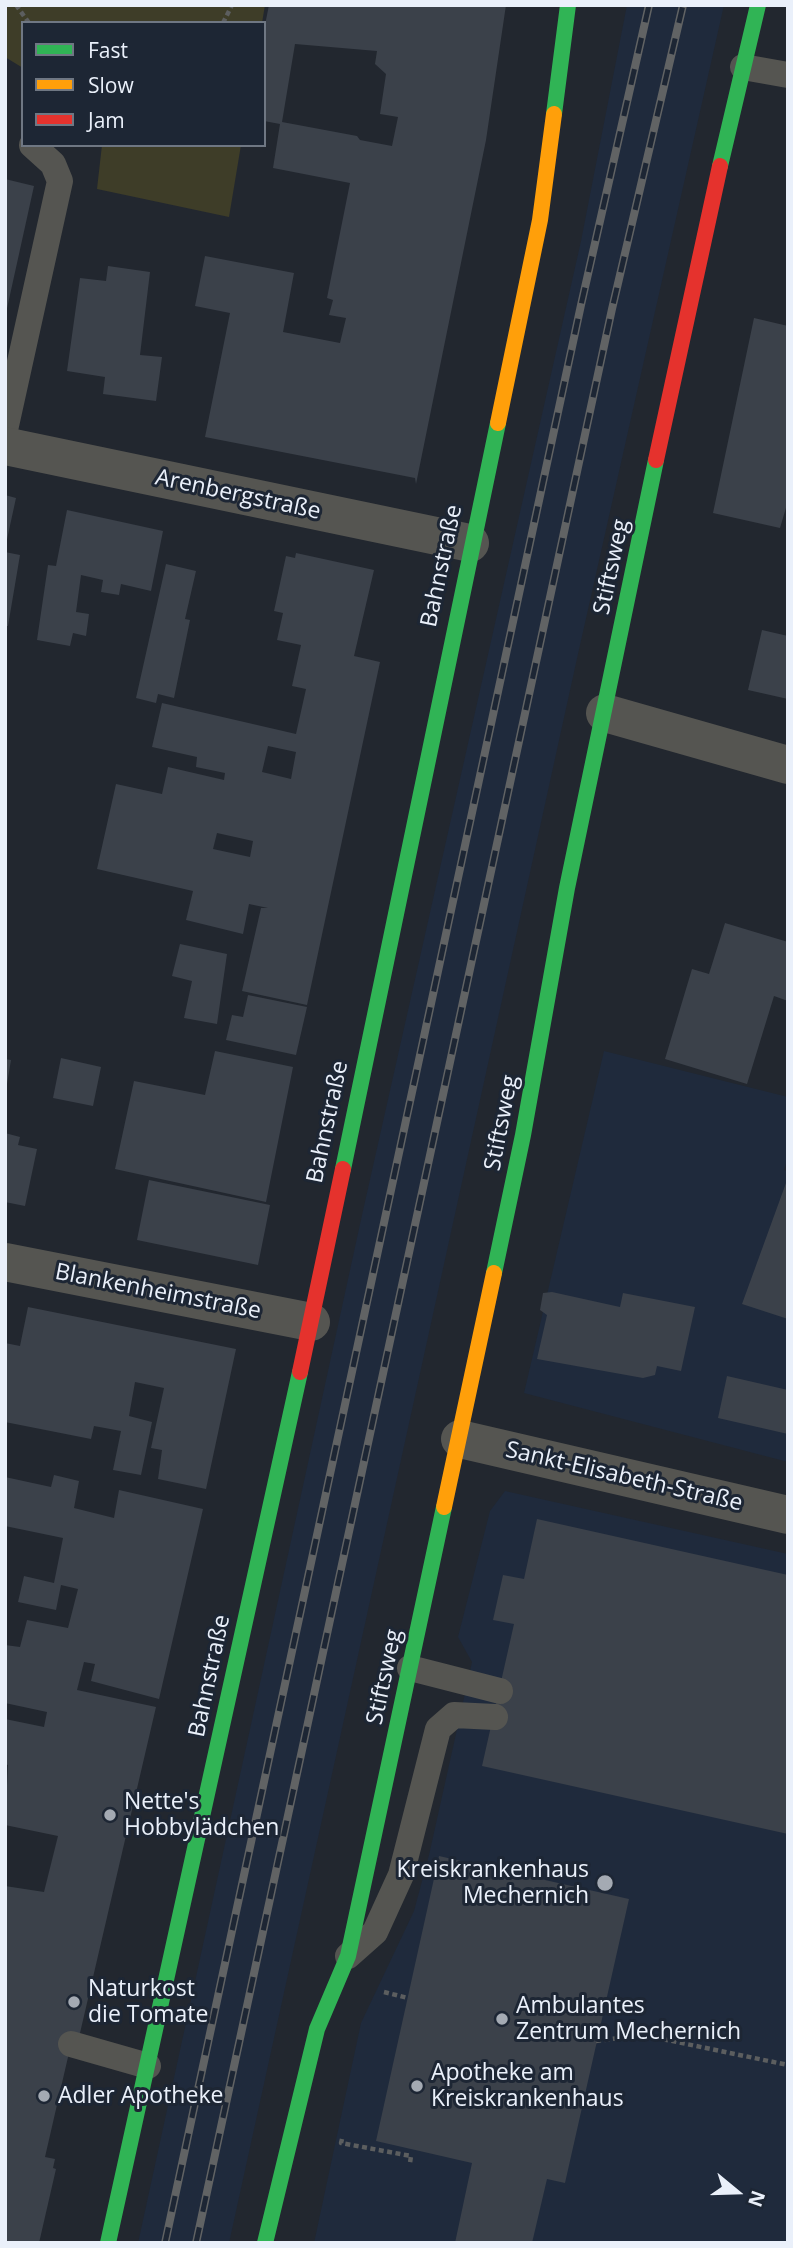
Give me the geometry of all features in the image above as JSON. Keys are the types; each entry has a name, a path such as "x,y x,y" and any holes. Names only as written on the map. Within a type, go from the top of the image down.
{"street":[{"name":"Bahnstraße","path":"108,2243 311,1322 470,543 540,220 568,5"},
{"name":"Stiftsweg","path":"265,2243 317,2029 348,1956 460,1439 535,1072 567,888 698,259 758,5"},
{"name":"Arenbergstraße","path":"5,446 470,543"},
{"path":"605,713 788,765"},
{"name":"Blankenheimstraße","path":"5,1262 311,1322"},
{"name":"Sankt-Elisabeth-Straße","path":"460,1439 788,1515"}],"lane":[{"path":"743,67 788,75"},
{"path":"5,430 60,181 53,164 34,147"},
{"path":"410,1668 500,1691"},
{"path":"348,1956 375,1932 401,1875 438,1729 454,1715 495,1717"},
{"path":"71,2044 148,2066"}],"path":[{"path":"16,5 28,21"},
{"path":"223,21 232,5"},
{"path":"376,1990 408,1998"},
{"path":"596,2040 643,2035 788,2065"},
{"path":"344,2130 341,2143 411,2156 410,2163"}],"shaded area":[{"path":"5,5 265,5 262,21 21,21 21,67 5,57"},
{"path":"627,5 724,5 578,654 229,2243 138,2243 362,1215 581,241"},
{"path":"102,147 241,147 229,217 97,189"},
{"path":"604,1051 788,1097 788,1158 784,1170 788,1171 788,1462 524,1393"},
{"name":"Kreiskrankenhaus Mechernich","path":"505,1491 788,1554 788,2243 314,2243 361,2023 414,1911 429,1855 472,1662 458,1637 490,1511"}],"building":[{"path":"269,5 506,5 486,140 416,484 415,478 205,437 230,313 195,306 205,256 294,273 283,332 340,343 346,318 329,315 333,300 327,298 350,183 273,168 280,124 266,121 266,21","holes":["295,44 377,51 375,64 386,74 380,114 398,117 392,146 360,140 357,136 282,122"]},
{"path":"5,179 34,186 6,313 5,313"},
{"path":"108,266 150,272 140,355 162,357 156,401 103,394 105,377 67,371 80,278 106,281"},
{"path":"754,318 788,326 788,501 780,528 713,513"},
{"path":"5,495 16,498 6,544 5,544"},
{"path":"67,510 163,531 151,591 121,584 119,595 101,592 103,580 81,575 76,612 89,614 86,636 73,633 70,646 37,640 48,565 56,566"},
{"path":"5,552 20,555 8,626 5,626"},
{"path":"296,553 374,570 354,656 380,662 307,1005 242,991 261,908 268,908 249,904 243,934 186,920 193,891 97,869 116,784 162,794 168,767 224,780 225,773 196,767 197,757 152,747 162,703 296,734 306,689 292,686 301,645 277,640 283,613 274,611 286,556 295,558","holes":["268,746 296,752 291,779 262,772","217,833 253,841 250,857 213,849"]},
{"path":"166,564 196,571 185,619 190,620 174,698 158,694 156,703 136,698"},
{"path":"762,630 788,636 788,699 748,690"},
{"path":"725,923 788,942 788,1001 774,996 747,1084 665,1059 692,969 709,974"},
{"path":"180,944 227,954 217,1024 184,1018 192,981 172,976"},
{"path":"248,995 307,1007 296,1055 226,1040 232,1015 243,1017"},
{"path":"215,1051 293,1067 266,1202 115,1169 134,1081 205,1095"},
{"path":"61,1058 101,1067 93,1106 53,1098"},
{"path":"5,1059 11,1060 7,1084 5,1084"},
{"path":"5,1133 20,1137 18,1145 37,1149 25,1206 5,1202"},
{"path":"149,1180 270,1205 258,1265 137,1240"},
{"path":"788,1183 788,1319 742,1304"},
{"path":"552,1292 620,1307 623,1293 695,1307 681,1371 657,1366 655,1375 643,1378 537,1359 547,1315 540,1310 543,1293"},
{"path":"28,1307 236,1349 206,1489 158,1479 162,1450 151,1448 164,1388 135,1382 129,1416 152,1422 141,1475 113,1470 121,1431 94,1426 91,1439 5,1422 5,1343 20,1346"},
{"path":"727,1376 788,1390 788,1434 718,1418"},
{"path":"54,1475 79,1481 74,1508 114,1518 119,1490 203,1509 159,1699 91,1681 95,1664 84,1662 77,1690 156,1707 80,2033 71,2044 45,2157 55,2159 53,2168 56,2169 39,2243 5,2243 5,1886 44,1892 58,1836 5,1825 8,1765 5,1764 5,1719 44,1727 47,1712 5,1703 5,1645 20,1647 27,1620 68,1628 78,1589 61,1585 56,1610 18,1602 24,1576 54,1583 63,1538 5,1526 5,1477 51,1487"},
{"path":"537,1519 788,1575 788,1834 482,1766 514,1624 493,1620 503,1575 524,1579"},
{"name":"Ambulantes Zentrum Mechernich","path":"439,1856 629,1899 565,2183 547,2179 532,2243 455,2243 472,2163 376,2141"}],"railway":[{"path":"165,2243 581,305 649,5"},
{"path":"196,2243 612,309 683,5"}],"traffic: fast":[{"path":"554,114 568,5"},
{"path":"720,166 758,5"},
{"path":"343,1169 498,423"},
{"path":"494,1273 523,1135 567,888 656,460"},
{"path":"108,2243 300,1372"},
{"path":"265,2243 317,2029 348,1956 444,1507"}],"traffic: slow":[{"path":"498,423 540,220 554,114"},
{"path":"444,1507 494,1273"}],"traffic: jam":[{"path":"656,460 720,166"},
{"path":"300,1372 343,1169"}],"place":[{"name":"Nette's Hobbylädchen","path":"110,1815"},
{"name":"Kreiskrankenhaus Mechernich","path":"605,1883"},
{"name":"Naturkost die Tomate","path":"74,2002"},
{"name":"Ambulantes Zentrum Mechernich","path":"502,2019"},
{"name":"Apotheke am Kreiskrankenhaus","path":"417,2086"},
{"name":"Adler Apotheke","path":"44,2096"}]}
